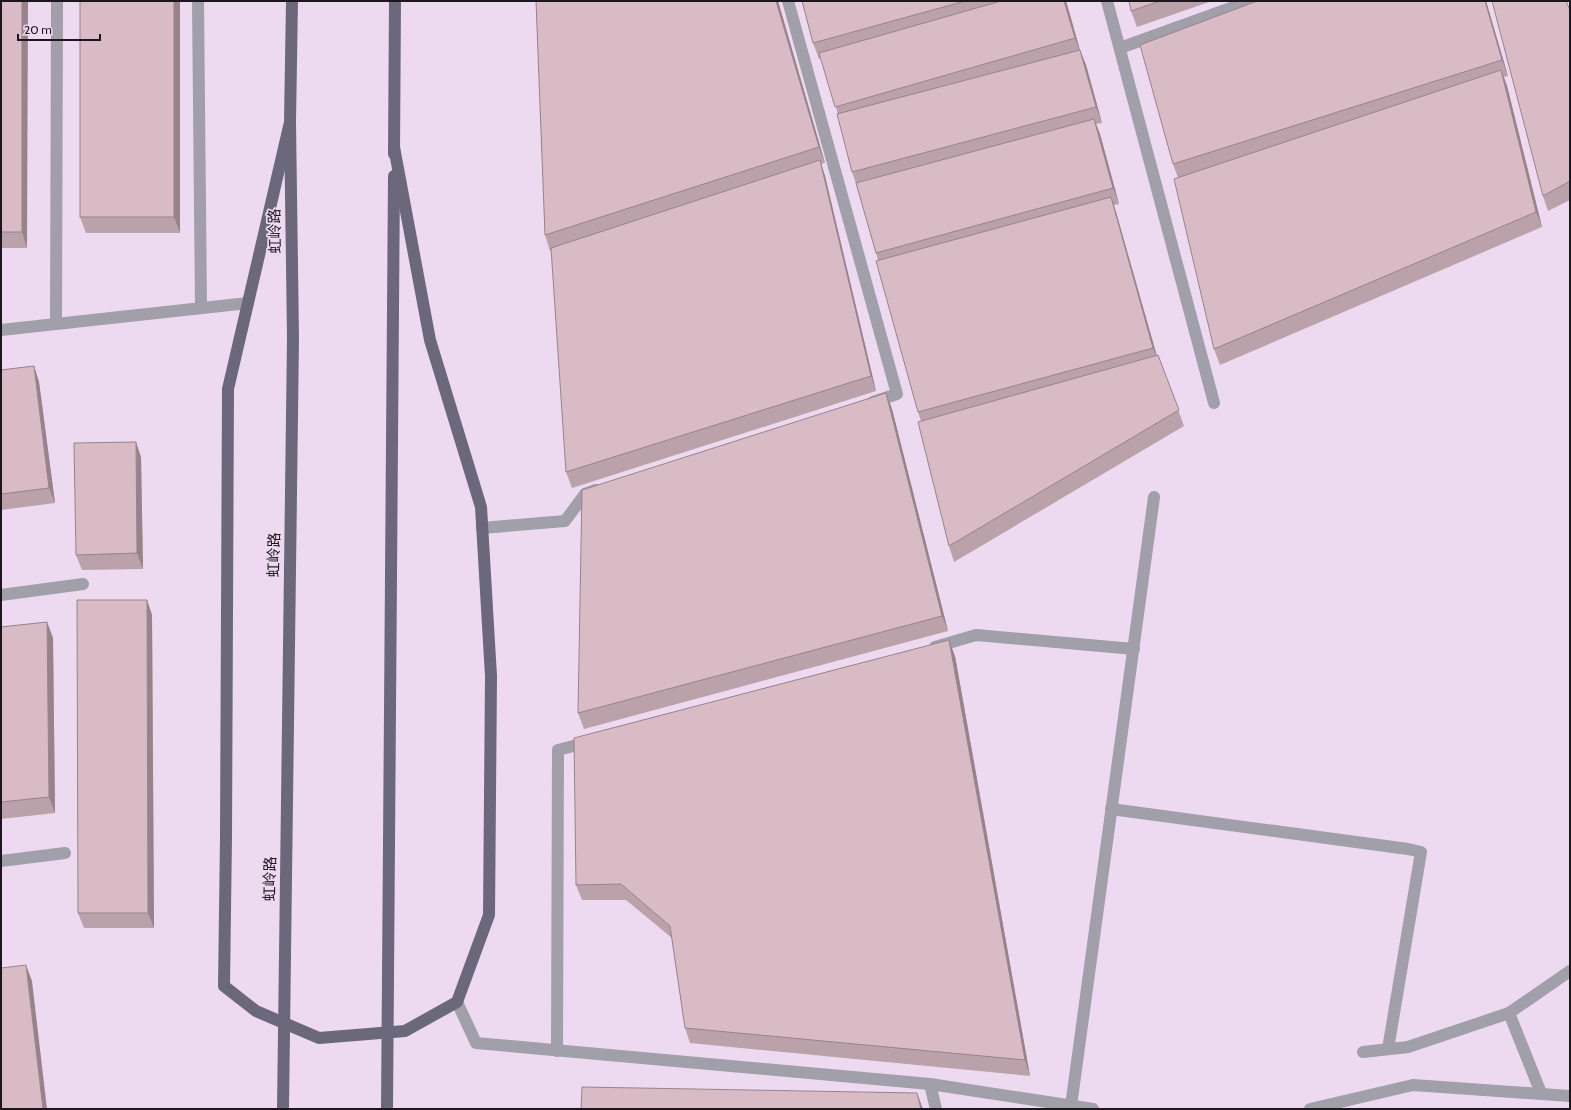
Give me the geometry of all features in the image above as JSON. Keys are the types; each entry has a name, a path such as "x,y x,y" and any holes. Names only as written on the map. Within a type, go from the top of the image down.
{"main road":[{"name":"虹岭路","path":"283,1109 293,338 290,122 292,1"},
{"path":"387,1109 395,1"},
{"path":"290,122 228,389 224,986 256,1011 319,1038 405,1031 457,1002 489,915 491,676 481,507 430,340 394,147"}],"street":[{"path":"56,324 57,1"},
{"path":"198,1 201,308"},
{"path":"788,1 897,394 859,406"},
{"path":"1107,1 1214,403"},
{"path":"1120,48 1250,1"},
{"path":"1,330 248,303"},
{"path":"482,528 565,521 585,494 608,486"},
{"path":"1071,1106 1154,497"},
{"path":"1,595 83,584"},
{"path":"922,650 976,635 1134,648"},
{"path":"557,1051 558,750 604,738"},
{"path":"1111,809 1421,852 1388,1049"},
{"path":"1,861 65,853"},
{"path":"1363,1052 1408,1047 1509,1013 1570,971"},
{"path":"457,1002 476,1044 930,1084 1093,1109"},
{"path":"1509,1013 1541,1093"},
{"path":"930,1084 936,1109"},
{"path":"1310,1109 1413,1085 1570,1096"}],"building":[{"path":"1,1 22,1 22,232 1,232"},
{"path":"80,1 174,1 174,217 80,217"},
{"path":"536,1 776,1 819,147 545,235"},
{"path":"802,1 965,1 813,43"},
{"path":"1001,1 1064,1 1075,38 835,107 819,53"},
{"path":"1129,1 1160,1 1131,11"},
{"path":"1257,1 1485,1 1502,60 1173,164 1140,45"},
{"path":"1492,1 1566,1 1570,10 1570,181 1543,196"},
{"path":"1080,50 1096,107 852,172 837,114"},
{"path":"1501,70 1536,212 1214,349 1174,179"},
{"path":"1094,119 1113,188 876,253 856,183"},
{"path":"820,160 871,376 566,472 551,248"},
{"path":"1111,197 1153,348 918,412 876,261"},
{"path":"1158,355 1179,410 949,546 918,422"},
{"path":"34,366 49,488 1,494 1,370"},
{"path":"886,393 942,616 578,713 582,490"},
{"path":"136,442 137,553 76,555 74,443"},
{"path":"77,600 147,600 148,913 78,913"},
{"path":"47,622 49,797 1,802 1,627"},
{"path":"949,640 1025,1060 685,1028 670,926 621,884 576,885 574,738"},
{"path":"26,965 43,1109 1,1109 1,968"},
{"path":"582,1087 917,1093 921,1109 581,1109"}]}
